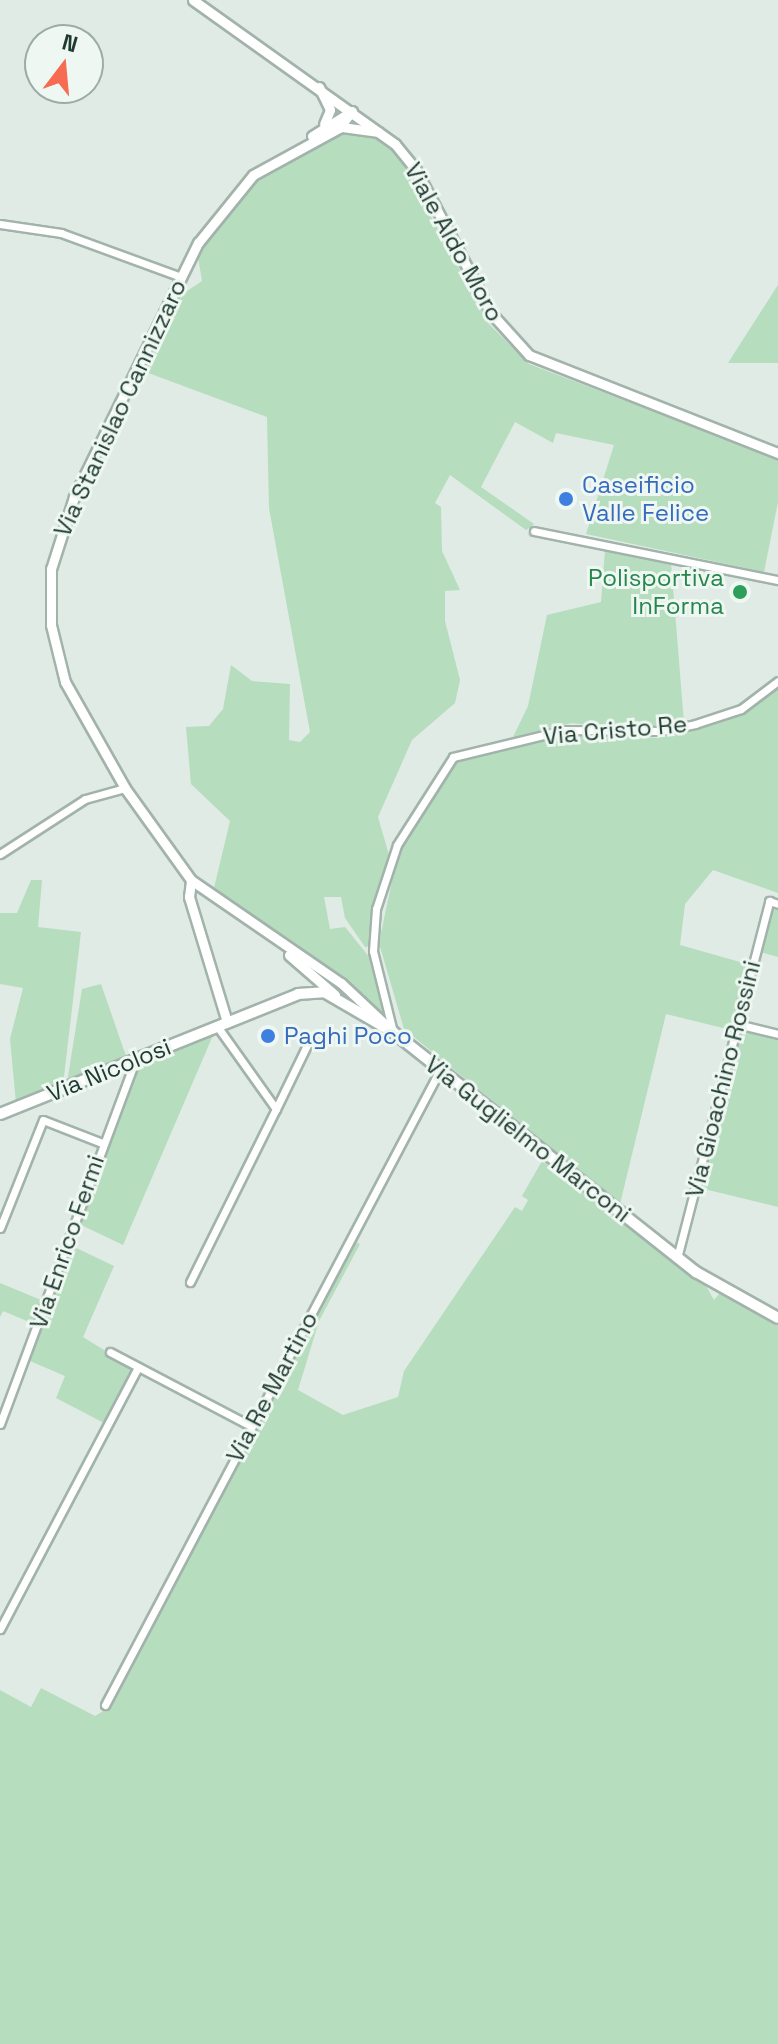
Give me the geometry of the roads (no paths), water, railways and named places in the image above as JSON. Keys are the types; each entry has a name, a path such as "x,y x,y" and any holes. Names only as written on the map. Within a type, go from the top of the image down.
{"main road":[{"path":"222,1024 298,994 336,995"},
{"name":"Via Guglielmo Marconi","path":"336,995 393,1032 677,1258 778,1318"},
{"name":"Via Nicolosi","path":"0,1114 222,1024"}],"street":[{"name":"Viale Aldo Moro","path":"193,0 384,133 416,170 491,313 529,355 778,453"},
{"path":"310,139 324,124 330,110 318,85"},
{"path":"324,124 352,111"},
{"path":"339,128 352,111"},
{"path":"310,139 339,128 384,133"},
{"name":"Via Stanislao Cannizzaro","path":"222,1024 189,897 191,880 125,788 65,682 51,625 51,569 74,497 181,277 225,203 274,158 310,139"},
{"path":"0,224 61,233 181,277"},
{"path":"534,531 778,580"},
{"name":"Via Cristo Re","path":"393,1032 373,951 376,909 397,845 453,757 565,730 660,731 695,724 741,709 778,681"},
{"path":"0,854 85,799 125,788"},
{"path":"191,880 268,937 336,995"},
{"name":"Via Gioachino Rossini","path":"677,1258 769,901 778,904"},
{"path":"268,937 341,983 393,1032"},
{"path":"222,1024 276,1109"},
{"path":"737,1024 778,1034"},
{"path":"190,1282 309,1041"},
{"name":"Via Enrico Fermi","path":"0,1424 135,1061"},
{"name":"Via Re Martino","path":"105,1705 440,1070"},
{"path":"0,1228 43,1120 102,1143"},
{"path":"110,1352 251,1426"},
{"path":"0,1629 138,1367"}],"place":[{"name":"Caseificio Valle Felice","path":"566,499"},
{"name":"Polisportiva InForma","path":"740,592"},
{"name":"Paghi Poco","path":"268,1036"}]}
